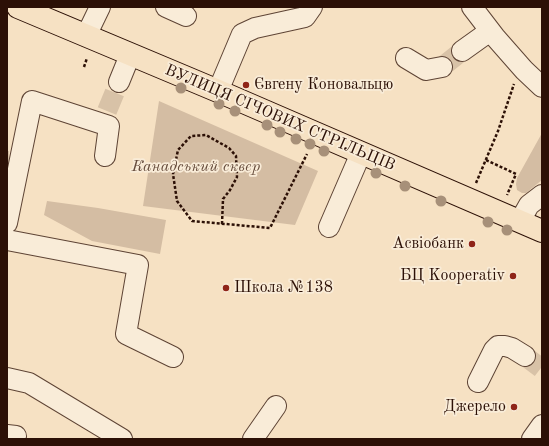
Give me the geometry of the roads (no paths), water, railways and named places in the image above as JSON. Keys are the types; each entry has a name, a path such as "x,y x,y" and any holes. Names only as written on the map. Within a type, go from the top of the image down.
{"main road":[{"name":"ВУЛИЦЯ СІЧОВИХ СТРІЛЬЦІВ","path":"18,7 218,91 542,231"}],"street":[{"path":"86,36 100,7"},
{"path":"166,7 186,16"},
{"path":"218,91 242,34 255,28 305,17 312,7"},
{"path":"472,7 490,31 524,70 542,87"},
{"path":"462,51 490,31"},
{"path":"119,82 130,55"},
{"path":"406,58 426,70 442,68"},
{"path":"7,223 15,162 32,101 104,117 109,126 104,156"},
{"path":"330,227 361,153"},
{"path":"520,221 530,205 542,195"},
{"path":"7,240 138,265 126,334 173,357"},
{"path":"478,382 494,350 498,346 512,348 525,356"},
{"path":"7,378 29,383 122,439"},
{"path":"253,439 276,406"},
{"path":"532,439 542,425"}],"tunnel":[{"path":"442,67 462,51"},
{"path":"107,111 119,82"},
{"path":"525,356 542,369"}],"place":[{"name":"Євгену Коновальцю","path":"246,85"},
{"name":"Асвіобанк","path":"472,244"},
{"name":"БЦ Kooperativ","path":"513,276"},
{"name":"Школа №138","path":"226,288"},
{"name":"Джерело","path":"514,407"}],"park label":[{"name":"Канадський сквер","path":"196,167"}]}
